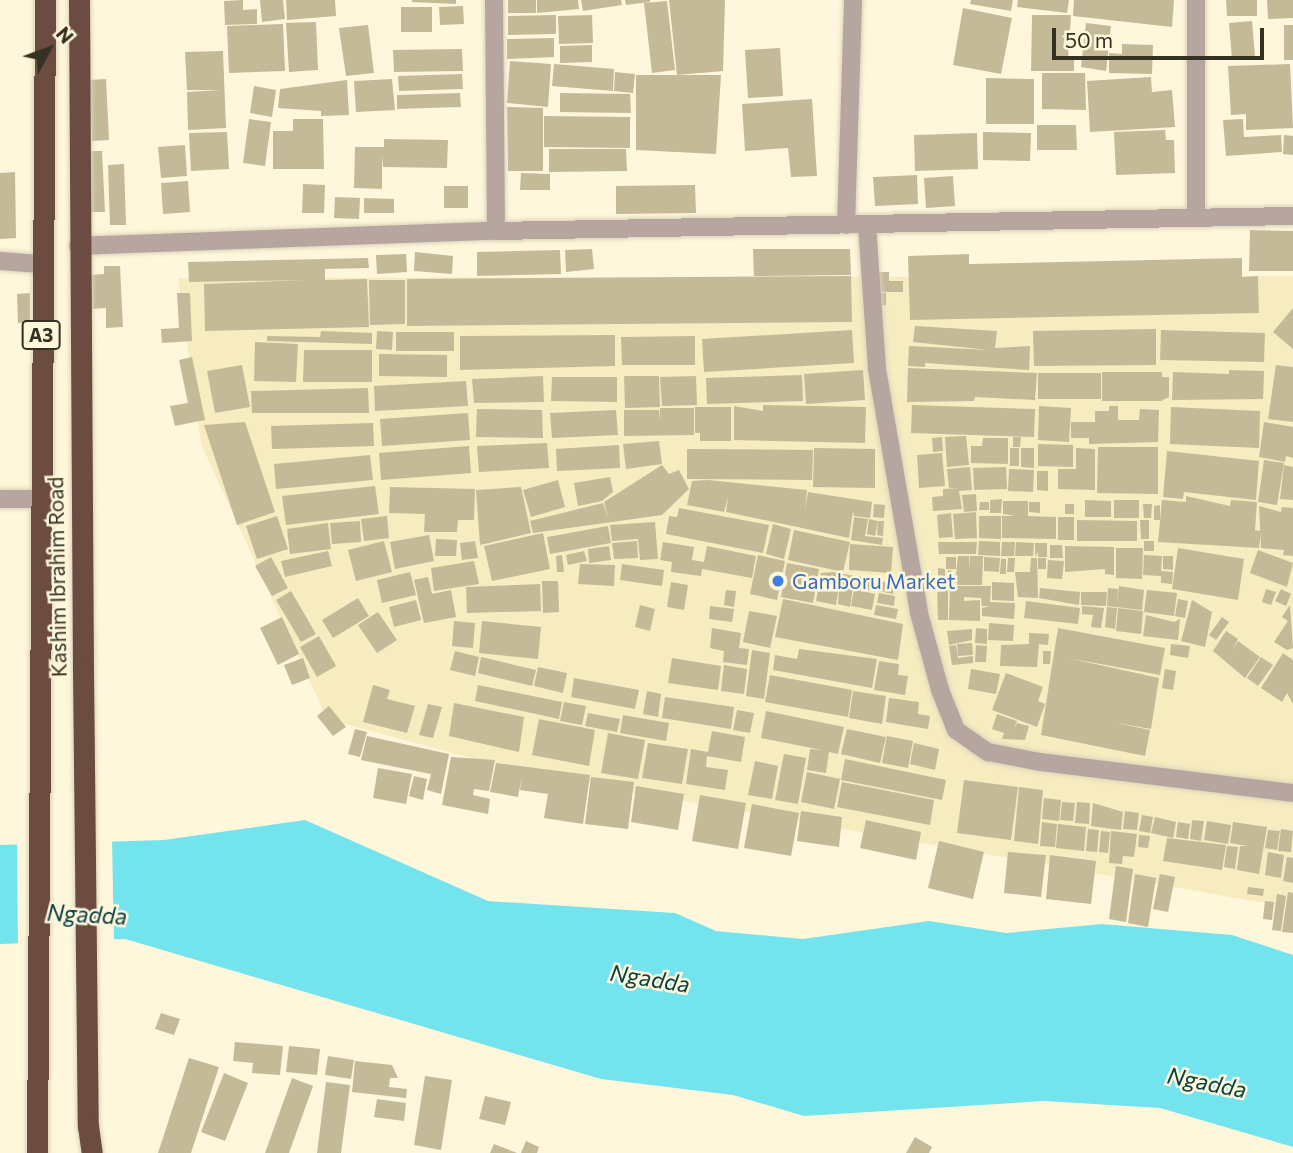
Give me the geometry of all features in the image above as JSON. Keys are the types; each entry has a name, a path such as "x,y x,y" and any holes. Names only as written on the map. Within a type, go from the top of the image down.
{"highway":[{"name":"Kashim Ibrahim Road","path":"37,1153 41,1096 41,264 46,0"},
{"name":"Kashim Ibrahim Road","path":"79,0 78,246 88,1126 92,1153"},
{"path":"87,1153 88,1126"}],"street":[{"path":"494,0 496,231"},
{"path":"846,225 853,0"},
{"path":"1196,0 1196,217"},
{"path":"78,246 496,231 1293,216"},
{"path":"867,225 877,369 919,613 956,730 988,752 1014,757 1293,793"},
{"path":"0,261 41,264"},
{"path":"0,499 42,499"}],"shaded area":[{"name":"Gamboru Market","path":"1293,276 1293,908 534,775 327,719 201,444 178,278"}],"water":[{"name":"Ngadda","path":"305,820 488,901 675,913 716,931 803,939 929,921 1006,933 1102,924 1232,935 1293,955 1293,1147 1160,1108 1044,1101 804,1116 733,1095 601,1079 125,939 0,944 0,845 164,840"}],"pier":[{"path":"112,838 114,943 18,946 17,842"}],"building":[{"path":"243,0 243,10 257,9 257,24 225,25 224,1"},
{"path":"260,0 283,0 285,19 262,22"},
{"path":"286,0 335,0 336,16 287,20"},
{"path":"456,0 456,4 412,2"},
{"path":"508,0 536,0 536,13 508,13"},
{"path":"537,0 578,0 579,9 537,13"},
{"path":"581,0 621,0 622,5 583,11"},
{"path":"625,0 650,0 650,2 626,5"},
{"path":"669,0 725,0 723,71 677,75"},
{"path":"971,0 1013,0 1011,11 970,4"},
{"path":"1018,0 1069,0 1067,13 1017,7"},
{"path":"1074,0 1174,0 1172,27 1073,16"},
{"path":"1226,0 1257,0 1257,16 1227,16"},
{"path":"1267,0 1293,0 1293,18 1268,19"},
{"path":"667,1 675,70 652,73 644,3"},
{"path":"463,6 464,24 440,25 439,7"},
{"path":"401,7 432,7 432,32 401,32"},
{"path":"963,8 1012,18 1001,74 953,65"},
{"path":"556,15 556,34 508,35 508,16"},
{"path":"592,15 593,43 559,44 558,16"},
{"path":"1032,15 1071,15 1068,59 1074,59 1074,71 1031,71"},
{"path":"1252,21 1255,57 1232,59 1229,23"},
{"path":"316,22 318,70 289,72 286,23"},
{"path":"1086,23 1111,26 1106,71 1081,67"},
{"path":"283,24 285,71 229,73 227,26"},
{"path":"368,25 374,73 346,76 339,28"},
{"path":"1284,25 1293,25 1293,60 1284,60"},
{"path":"554,38 554,57 507,59 507,39"},
{"path":"1122,44 1153,45 1152,74 1109,73 1109,53 1122,54"},
{"path":"592,45 592,62 560,63 560,46"},
{"path":"780,48 783,96 748,98 745,50"},
{"path":"462,49 463,71 394,72 393,50"},
{"path":"223,51 226,128 188,130 187,92 221,90 187,90 185,52"},
{"path":"510,61 551,64 548,107 507,103"},
{"path":"554,64 614,69 613,91 552,86"},
{"path":"1290,64 1293,128 1246,130 1246,114 1231,115 1228,66"},
{"path":"615,72 635,74 633,93 614,91"},
{"path":"1042,73 1085,73 1086,110 1042,109"},
{"path":"462,74 463,89 399,91 398,76"},
{"path":"636,75 721,75 716,154 636,150"},
{"path":"1151,77 1152,92 1172,90 1175,127 1090,132 1087,81"},
{"path":"986,78 1034,79 1034,124 986,124"},
{"path":"106,79 109,140 92,141 89,80"},
{"path":"392,79 395,110 356,112 354,81"},
{"path":"347,80 349,115 321,116 321,111 278,108 280,89"},
{"path":"254,86 276,90 272,117 250,113"},
{"path":"460,93 461,107 397,109 397,95"},
{"path":"560,93 630,94 631,113 560,112"},
{"path":"812,99 817,176 791,177 788,148 745,151 742,104"},
{"path":"507,107 543,108 543,171 508,171"},
{"path":"544,116 630,117 630,148 544,147"},
{"path":"249,119 271,122 265,166 243,163"},
{"path":"293,119 323,119 324,169 273,169 273,131 293,131"},
{"path":"1243,119 1244,137 1281,135 1282,152 1226,156 1223,120"},
{"path":"1037,125 1076,125 1077,150 1037,150"},
{"path":"1165,130 1166,140 1174,140 1175,173 1116,175 1114,132"},
{"path":"227,132 229,169 191,171 189,133"},
{"path":"983,132 1031,133 1030,161 983,160"},
{"path":"977,133 978,169 915,171 914,135"},
{"path":"1284,135 1293,136 1293,155 1283,154"},
{"path":"384,139 448,140 447,168 383,167 382,156 382,189 354,188 355,147 384,147"},
{"path":"185,145 187,176 161,178 158,147"},
{"path":"549,149 626,149 627,171 549,172"},
{"path":"86,151 102,151 105,212 88,212"},
{"path":"124,164 126,225 110,225 108,165"},
{"path":"15,172 16,238 0,239 0,173"},
{"path":"521,173 550,174 550,190 520,190"},
{"path":"917,175 918,204 875,206 873,177"},
{"path":"953,176 955,206 926,208 924,178"},
{"path":"188,181 190,212 163,214 161,183"},
{"path":"303,184 325,185 324,213 302,213"},
{"path":"695,185 696,213 616,214 616,186"},
{"path":"444,186 468,186 468,208 444,208"},
{"path":"335,197 360,198 359,219 334,218"},
{"path":"364,198 394,199 394,213 364,213"},
{"path":"1250,230 1293,231 1293,271 1249,271"},
{"path":"592,249 594,269 566,272 565,250"},
{"path":"753,249 850,249 851,275 754,276"},
{"path":"560,250 561,274 477,276 477,252"},
{"path":"415,252 453,256 452,274 414,271"},
{"path":"406,254 407,272 377,274 376,255"},
{"path":"969,254 969,264 1242,258 1242,277 1258,276 1259,313 910,320 908,256"},
{"path":"368,258 369,268 325,269 325,280 367,279 369,327 205,331 204,284 308,280 189,282 188,262"},
{"path":"104,266 120,266 123,327 106,328 106,308 91,309 90,275 104,274"},
{"path":"872,272 889,272 889,281 903,281 903,292 877,292 886,293 886,305 873,306"},
{"path":"851,276 852,322 407,326 407,279"},
{"path":"369,280 405,280 405,324 370,325"},
{"path":"30,293 30,323 18,323 17,294"},
{"path":"177,293 190,293 192,341 162,343 161,329 179,328"},
{"path":"1293,308 1293,349 1273,332"},
{"path":"915,326 997,331 995,348 1030,346 1029,370 925,363 925,367 908,366 909,346 989,350 913,342"},
{"path":"1156,329 1156,365 1034,366 1033,331"},
{"path":"852,330 854,363 704,372 702,339"},
{"path":"1161,330 1265,333 1264,362 1160,360"},
{"path":"321,331 372,333 372,344 267,341 267,336 320,337"},
{"path":"377,331 393,332 392,350 376,349"},
{"path":"396,332 454,332 454,351 396,351"},
{"path":"615,335 615,366 460,370 460,336"},
{"path":"695,336 695,365 622,365 621,337"},
{"path":"255,342 298,344 296,382 254,381"},
{"path":"304,350 372,350 372,382 303,382"},
{"path":"379,354 447,355 447,377 379,376"},
{"path":"192,357 205,420 175,426 170,406 188,403 179,360"},
{"path":"242,365 250,407 215,413 207,371"},
{"path":"1276,365 1293,367 1293,422 1268,419"},
{"path":"908,368 1037,373 1035,400 975,397 974,401 907,402"},
{"path":"863,370 865,400 806,404 804,374"},
{"path":"1229,370 1264,371 1263,399 1172,400 1173,372 1229,374"},
{"path":"1102,372 1162,372 1162,377 1169,377 1169,397 1161,401 1102,401"},
{"path":"1038,373 1101,373 1101,399 1038,399"},
{"path":"802,375 803,401 707,404 706,378"},
{"path":"543,376 544,402 474,403 472,379"},
{"path":"624,376 659,376 660,407 625,408"},
{"path":"696,376 697,405 662,406 660,377"},
{"path":"552,377 617,377 617,402 551,401"},
{"path":"466,381 468,406 375,411 374,386"},
{"path":"368,388 369,413 252,413 251,391"},
{"path":"763,405 866,407 865,443 734,440 734,406 763,411"},
{"path":"912,405 1035,409 1034,437 911,433"},
{"path":"1039,406 1071,408 1069,442 1038,440"},
{"path":"1109,406 1118,406 1118,420 1139,420 1140,409 1159,410 1158,442 1089,444 1089,438 1071,438 1071,422 1095,422 1095,411 1109,411"},
{"path":"695,407 731,407 731,441 700,441 700,433 695,433"},
{"path":"1171,407 1260,411 1259,448 1170,444"},
{"path":"660,408 694,408 694,435 624,436 624,410 659,410 660,421"},
{"path":"477,409 542,410 543,438 476,437"},
{"path":"616,410 618,435 552,438 550,413"},
{"path":"468,413 470,440 382,446 380,419"},
{"path":"245,422 275,512 237,525 204,425"},
{"path":"1264,422 1293,427 1293,458 1286,456 1285,462 1259,457"},
{"path":"373,423 374,446 272,449 271,426"},
{"path":"966,436 969,465 947,467 945,437"},
{"path":"942,437 943,451 933,452 932,438"},
{"path":"1013,437 1021,437 1020,447 1013,447"},
{"path":"983,438 1008,438 1008,464 971,463 971,446 982,446"},
{"path":"659,441 662,464 626,469 623,444"},
{"path":"547,443 549,468 479,472 477,446"},
{"path":"1038,444 1073,445 1073,467 1038,466"},
{"path":"619,445 620,468 557,471 556,449"},
{"path":"469,446 471,473 381,480 379,453"},
{"path":"1098,447 1158,447 1158,494 1097,493"},
{"path":"814,448 875,449 875,488 813,487"},
{"path":"1010,448 1019,448 1019,466 1010,466"},
{"path":"1021,448 1034,448 1034,468 1021,467"},
{"path":"1076,448 1095,449 1095,490 1058,489 1058,469 1076,469"},
{"path":"687,449 813,450 812,480 687,479"},
{"path":"1167,451 1259,461 1256,500 1184,492 1183,499 1163,497"},
{"path":"942,453 945,486 919,488 917,455"},
{"path":"370,455 373,480 276,489 274,464"},
{"path":"1264,460 1284,463 1277,505 1258,502"},
{"path":"662,465 669,474 679,470 689,489 662,515 533,533 530,521 603,503 609,520 604,502"},
{"path":"1284,465 1293,467 1293,500 1280,499"},
{"path":"970,467 972,490 959,491 962,509 933,511 932,497 943,496 943,489 959,488 949,488 947,469"},
{"path":"1006,467 1007,489 974,490 973,468"},
{"path":"1009,469 1034,470 1033,492 1008,491"},
{"path":"1037,471 1048,471 1048,491 1037,490"},
{"path":"610,477 613,492 602,501 578,506 574,483"},
{"path":"558,480 565,507 531,517 523,490"},
{"path":"708,480 807,490 805,509 808,492 872,502 870,518 854,516 853,511 849,538 726,512 728,497 724,512 687,505 692,481"},
{"path":"375,486 379,514 286,525 282,496"},
{"path":"390,487 475,489 474,520 458,520 457,532 424,532 425,514 389,513"},
{"path":"521,487 531,533 480,545 476,490"},
{"path":"976,494 977,511 964,512 962,495"},
{"path":"1186,496 1230,506 1231,500 1257,502 1255,530 1261,531 1259,548 1158,542 1162,500 1186,502"},
{"path":"1002,499 1001,513 990,513 990,500"},
{"path":"1085,500 1111,501 1111,517 1085,517"},
{"path":"1114,500 1139,500 1139,518 1114,518"},
{"path":"1003,501 1028,501 1028,516 1056,517 1056,539 1002,538 1002,516 1015,516 1003,514"},
{"path":"980,502 989,502 989,510 979,510"},
{"path":"1029,502 1040,502 1040,513 1029,512"},
{"path":"874,504 885,505 884,518 873,517"},
{"path":"1065,504 1074,504 1074,514 1065,514"},
{"path":"1143,504 1152,504 1151,518 1144,518"},
{"path":"1160,505 1160,520 1154,520 1154,506"},
{"path":"1259,506 1281,512 1282,507 1293,508 1293,556 1283,555 1284,550 1261,548"},
{"path":"679,508 769,525 763,553 666,534 669,516 677,517"},
{"path":"976,512 977,538 955,539 953,514"},
{"path":"951,513 953,537 939,538 937,515"},
{"path":"277,516 288,549 257,559 246,526"},
{"path":"387,516 389,538 364,541 361,519"},
{"path":"979,516 1001,516 1001,539 979,538"},
{"path":"854,517 868,519 865,536 883,538 882,545 851,540"},
{"path":"1058,517 1074,517 1074,540 1058,540"},
{"path":"869,519 878,521 875,536 867,534"},
{"path":"1077,520 1137,521 1137,541 1077,541"},
{"path":"1140,520 1149,520 1149,539 1141,539"},
{"path":"360,521 361,542 332,544 330,523"},
{"path":"878,521 884,521 883,536 877,535"},
{"path":"655,522 658,559 640,560 638,539 612,541 610,525"},
{"path":"328,523 331,549 290,554 287,529"},
{"path":"773,524 791,529 784,559 766,554"},
{"path":"608,526 611,543 550,554 547,537"},
{"path":"794,530 850,542 843,572 788,560"},
{"path":"543,533 550,569 492,581 484,546"},
{"path":"429,535 434,561 395,569 390,542"},
{"path":"436,539 457,540 456,556 435,556"},
{"path":"384,541 392,572 356,581 348,550"},
{"path":"475,541 478,558 462,560 460,543"},
{"path":"637,541 638,558 614,559 612,543"},
{"path":"979,541 1000,542 1000,556 978,555"},
{"path":"1144,541 1154,541 1154,551 1144,551"},
{"path":"663,542 694,547 692,560 704,562 707,546 756,556 752,578 702,569 701,576 671,572 672,562 660,560"},
{"path":"938,542 977,542 976,554 939,554"},
{"path":"1002,542 1015,542 1014,556 1001,556"},
{"path":"1016,542 1034,543 1033,556 1015,556"},
{"path":"1035,543 1047,543 1047,557 1038,557 1038,552 1035,557"},
{"path":"850,544 893,547 891,573 849,570"},
{"path":"1050,545 1062,545 1063,558 1050,558"},
{"path":"609,546 611,560 589,563 588,549"},
{"path":"1065,546 1114,547 1114,575 1105,574 1105,569 1065,572"},
{"path":"1116,548 1143,548 1142,579 1116,578"},
{"path":"1178,548 1244,559 1238,600 1172,589"},
{"path":"1258,550 1293,563 1287,587 1250,573"},
{"path":"328,551 332,566 285,577 281,561"},
{"path":"584,551 587,561 568,565 566,555"},
{"path":"562,555 564,572 557,572 556,556"},
{"path":"758,555 785,561 777,600 750,594"},
{"path":"1144,555 1162,556 1161,571 1173,572 1172,584 1161,583 1161,576 1143,575"},
{"path":"958,556 969,556 970,570 970,556 983,556 982,585 955,585"},
{"path":"1163,556 1173,556 1173,570 1163,569"},
{"path":"271,557 288,588 272,596 255,566"},
{"path":"946,557 956,557 956,569 946,569"},
{"path":"984,557 1000,558 999,572 984,571"},
{"path":"1008,558 1015,558 1014,572 1007,572"},
{"path":"1031,558 1037,558 1038,598 1018,597 1015,572 1030,572"},
{"path":"1038,558 1046,558 1046,569 1038,569"},
{"path":"1001,559 1006,559 1006,574 1000,574"},
{"path":"1048,560 1064,561 1062,579 1047,578"},
{"path":"474,561 479,584 434,591 431,568"},
{"path":"787,563 819,569 813,603 781,597"},
{"path":"580,564 615,565 614,586 578,584"},
{"path":"622,564 664,570 662,586 620,580"},
{"path":"938,568 945,569 945,583 938,583"},
{"path":"948,570 953,571 953,584 947,584"},
{"path":"410,572 416,595 382,603 377,580"},
{"path":"821,573 855,576 850,607 838,604 839,586 836,605 816,601"},
{"path":"858,576 871,579 869,590 856,588"},
{"path":"428,577 432,594 451,590 456,617 424,623 414,580"},
{"path":"875,580 895,584 893,594 873,590"},
{"path":"542,581 558,581 559,612 543,613"},
{"path":"671,582 688,585 684,610 667,607"},
{"path":"992,582 1014,583 1014,601 992,600"},
{"path":"540,584 541,611 467,613 466,587"},
{"path":"937,585 948,586 948,620 938,620"},
{"path":"950,586 991,586 990,602 1015,603 1014,619 982,616 982,608 990,606 982,606 981,598 964,597 964,601 980,600 980,621 949,620"},
{"path":"1119,586 1144,590 1142,610 1107,606 1108,588 1118,589 1117,603"},
{"path":"1040,588 1080,592 1079,605 1039,598"},
{"path":"854,589 875,594 872,610 851,606"},
{"path":"1266,589 1276,592 1271,605 1262,602"},
{"path":"1281,589 1291,594 1286,606 1275,601"},
{"path":"726,590 736,591 734,607 724,605"},
{"path":"1147,590 1177,593 1174,616 1144,612"},
{"path":"291,591 316,634 301,642 276,600"},
{"path":"1081,592 1107,592 1106,606 1081,605"},
{"path":"879,593 895,596 894,606 877,603"},
{"path":"358,598 369,616 333,638 322,620"},
{"path":"783,599 903,624 898,660 775,637"},
{"path":"1178,599 1188,601 1185,618 1175,616"},
{"path":"416,600 421,620 394,627 389,607"},
{"path":"1192,600 1212,612 1205,647 1181,641"},
{"path":"1026,601 1080,608 1078,624 1024,618"},
{"path":"640,605 655,609 650,631 635,627"},
{"path":"876,605 898,609 896,619 874,615"},
{"path":"1290,605 1293,648 1287,650 1274,642 1288,621 1282,617"},
{"path":"710,606 734,609 732,622 709,619"},
{"path":"1082,606 1104,608 1101,628 1091,627 1093,615 1082,614"},
{"path":"1107,607 1117,608 1115,629 1105,627"},
{"path":"1118,608 1143,611 1141,634 1116,631"},
{"path":"749,611 777,616 770,648 743,642"},
{"path":"378,612 397,640 377,653 358,625"},
{"path":"1146,615 1174,622 1180,619 1178,640 1143,636"},
{"path":"282,617 299,654 278,665 260,628"},
{"path":"1222,617 1229,622 1216,640 1209,635"},
{"path":"454,621 475,623 473,648 452,646"},
{"path":"482,621 541,627 538,659 479,653"},
{"path":"989,623 1014,625 1013,641 988,640"},
{"path":"712,628 741,633 739,648 749,649 747,665 723,662 724,651 710,648"},
{"path":"976,628 987,629 987,644 975,643"},
{"path":"1058,628 1165,648 1160,675 1068,658 1159,678 1151,729 1112,722 1150,730 1145,756 1041,735"},
{"path":"972,629 972,640 949,645 947,631"},
{"path":"1226,631 1238,639 1231,651 1238,641 1260,657 1245,678 1213,651"},
{"path":"1029,633 1049,634 1048,645 1039,644 1037,667 1000,666 1001,645 1029,644"},
{"path":"319,636 336,666 317,677 300,647"},
{"path":"972,643 973,655 958,656 957,644"},
{"path":"1171,644 1190,646 1188,658 1170,655"},
{"path":"956,645 958,658 973,656 973,663 952,665 949,646"},
{"path":"976,645 987,646 986,662 975,662"},
{"path":"799,649 877,659 872,688 773,670 775,655 797,659"},
{"path":"752,650 770,653 764,699 746,696"},
{"path":"455,651 479,657 475,676 450,670"},
{"path":"1043,651 1051,651 1050,664 1043,664"},
{"path":"1283,653 1293,660 1293,704 1287,693 1282,702 1261,688"},
{"path":"481,657 536,670 532,686 478,673"},
{"path":"1261,657 1273,665 1258,686 1247,678"},
{"path":"303,658 310,678 292,685 284,665"},
{"path":"672,658 721,666 718,690 668,683"},
{"path":"879,661 899,664 898,675 908,676 905,695 874,690"},
{"path":"724,665 747,669 744,694 721,691"},
{"path":"538,667 567,673 563,693 534,686"},
{"path":"971,669 1000,674 996,694 968,689"},
{"path":"1165,669 1176,671 1173,690 1162,688"},
{"path":"1006,673 1043,687 1038,701 1045,704 1037,727 992,710"},
{"path":"770,675 852,690 848,717 765,702"},
{"path":"574,678 639,690 635,709 571,697"},
{"path":"373,685 390,690 387,699 415,706 407,733 363,722"},
{"path":"478,685 562,702 559,719 475,701"},
{"path":"647,691 661,694 658,717 643,714"},
{"path":"853,691 886,696 882,724 849,718"},
{"path":"665,697 734,707 731,729 662,718"},
{"path":"889,698 919,702 918,714 930,716 928,729 886,722"},
{"path":"564,702 586,706 582,725 560,721"},
{"path":"454,703 524,717 519,752 449,736"},
{"path":"428,704 442,707 433,738 419,735"},
{"path":"329,706 346,727 333,736 317,716"},
{"path":"737,710 754,713 750,733 733,730"},
{"path":"766,711 844,727 838,754 829,752 826,773 807,770 810,749 822,750 761,738"},
{"path":"588,713 620,719 617,732 585,726"},
{"path":"997,714 1017,721 1013,730 1017,723 1029,726 1025,740 1002,739 1004,733 992,729"},
{"path":"623,715 669,723 666,741 620,733"},
{"path":"539,719 595,730 589,766 532,755"},
{"path":"355,729 367,732 360,757 348,754"},
{"path":"847,729 886,737 880,763 841,754"},
{"path":"712,731 745,737 741,762 707,756 706,767 728,770 725,790 686,784 691,749 708,752"},
{"path":"608,733 645,740 638,779 601,773"},
{"path":"367,736 449,754 441,794 427,790 431,774 361,760"},
{"path":"887,736 913,741 908,768 882,763"},
{"path":"648,743 688,749 682,784 642,778"},
{"path":"914,743 939,749 935,770 910,764"},
{"path":"784,754 806,758 798,804 775,800"},
{"path":"451,757 495,760 489,791 474,789 473,795 490,799 488,814 442,805"},
{"path":"845,759 946,780 942,800 841,780"},
{"path":"755,761 778,766 772,799 748,795"},
{"path":"496,763 590,775 583,824 544,818 548,794 520,790 522,776 518,797 490,792"},
{"path":"378,768 412,774 406,804 373,798"},
{"path":"807,772 840,779 834,809 801,802"},
{"path":"414,776 427,779 423,800 409,796"},
{"path":"591,777 634,782 628,829 585,824"},
{"path":"964,780 1018,787 1011,840 957,833"},
{"path":"842,782 934,800 930,825 837,807"},
{"path":"636,786 684,794 678,830 631,822"},
{"path":"1019,787 1043,790 1038,844 1014,841"},
{"path":"700,795 746,803 738,849 692,841"},
{"path":"1044,798 1061,800 1059,821 1042,819"},
{"path":"1062,802 1075,803 1073,821 1060,820"},
{"path":"1077,802 1090,803 1089,824 1075,823"},
{"path":"1093,803 1123,812 1121,830 1091,826"},
{"path":"752,804 799,813 791,856 744,848"},
{"path":"801,811 842,817 839,847 797,841"},
{"path":"1125,811 1139,813 1137,830 1123,829"},
{"path":"1142,815 1153,817 1150,833 1139,831"},
{"path":"1155,817 1176,822 1173,838 1151,833"},
{"path":"866,820 921,832 916,860 860,848"},
{"path":"1192,820 1204,821 1201,841 1190,839"},
{"path":"1207,821 1231,825 1228,844 1204,840"},
{"path":"1042,822 1057,824 1055,847 1040,846"},
{"path":"1178,822 1190,824 1188,839 1176,837"},
{"path":"1233,822 1267,827 1259,874 1237,870 1240,846 1248,846 1230,843"},
{"path":"1058,824 1086,827 1084,851 1056,848"},
{"path":"1088,829 1099,830 1097,852 1086,851"},
{"path":"1281,829 1293,831 1291,852 1278,851"},
{"path":"1268,830 1280,831 1277,850 1265,848"},
{"path":"1101,831 1110,832 1108,853 1099,852"},
{"path":"1111,831 1137,834 1134,857 1123,856 1122,864 1109,863"},
{"path":"1139,835 1150,836 1148,848 1138,847"},
{"path":"1167,838 1226,845 1222,870 1163,861"},
{"path":"939,841 984,852 973,899 928,888"},
{"path":"1227,846 1238,847 1235,869 1224,867"},
{"path":"1008,852 1046,855 1041,897 1004,893"},
{"path":"1268,852 1284,855 1281,878 1265,875"},
{"path":"1050,855 1096,861 1091,904 1046,899"},
{"path":"1287,857 1293,858 1293,883 1283,881"},
{"path":"1116,866 1133,869 1126,922 1109,919"},
{"path":"1135,874 1156,878 1148,927 1128,923"},
{"path":"1160,874 1175,877 1168,912 1153,909"},
{"path":"1248,887 1264,889 1263,896 1247,894"},
{"path":"1288,892 1293,893 1293,933 1282,932"},
{"path":"1277,894 1286,896 1281,931 1272,930"},
{"path":"1265,901 1274,902 1272,920 1263,919"},
{"path":"161,1013 180,1019 174,1035 155,1029"},
{"path":"235,1042 283,1046 280,1075 252,1073 253,1063 233,1061"},
{"path":"289,1046 320,1049 317,1075 286,1072"},
{"path":"328,1056 354,1060 351,1079 325,1075"},
{"path":"189,1058 219,1067 191,1153 158,1153"},
{"path":"355,1061 392,1065 398,1078 390,1078 389,1087 407,1089 406,1098 352,1092"},
{"path":"224,1073 248,1083 225,1141 201,1132"},
{"path":"425,1076 452,1080 441,1150 414,1145"},
{"path":"292,1078 313,1086 289,1153 265,1153"},
{"path":"326,1082 350,1085 341,1153 317,1153"},
{"path":"485,1096 511,1102 505,1125 479,1119"},
{"path":"377,1099 406,1103 404,1121 374,1117"},
{"path":"915,1137 932,1147 929,1153 906,1153"},
{"path":"526,1141 539,1147 537,1153 521,1153"},
{"path":"494,1144 517,1153 490,1153"}],"place":[{"name":"Gamboru Market","path":"778,581"}]}
